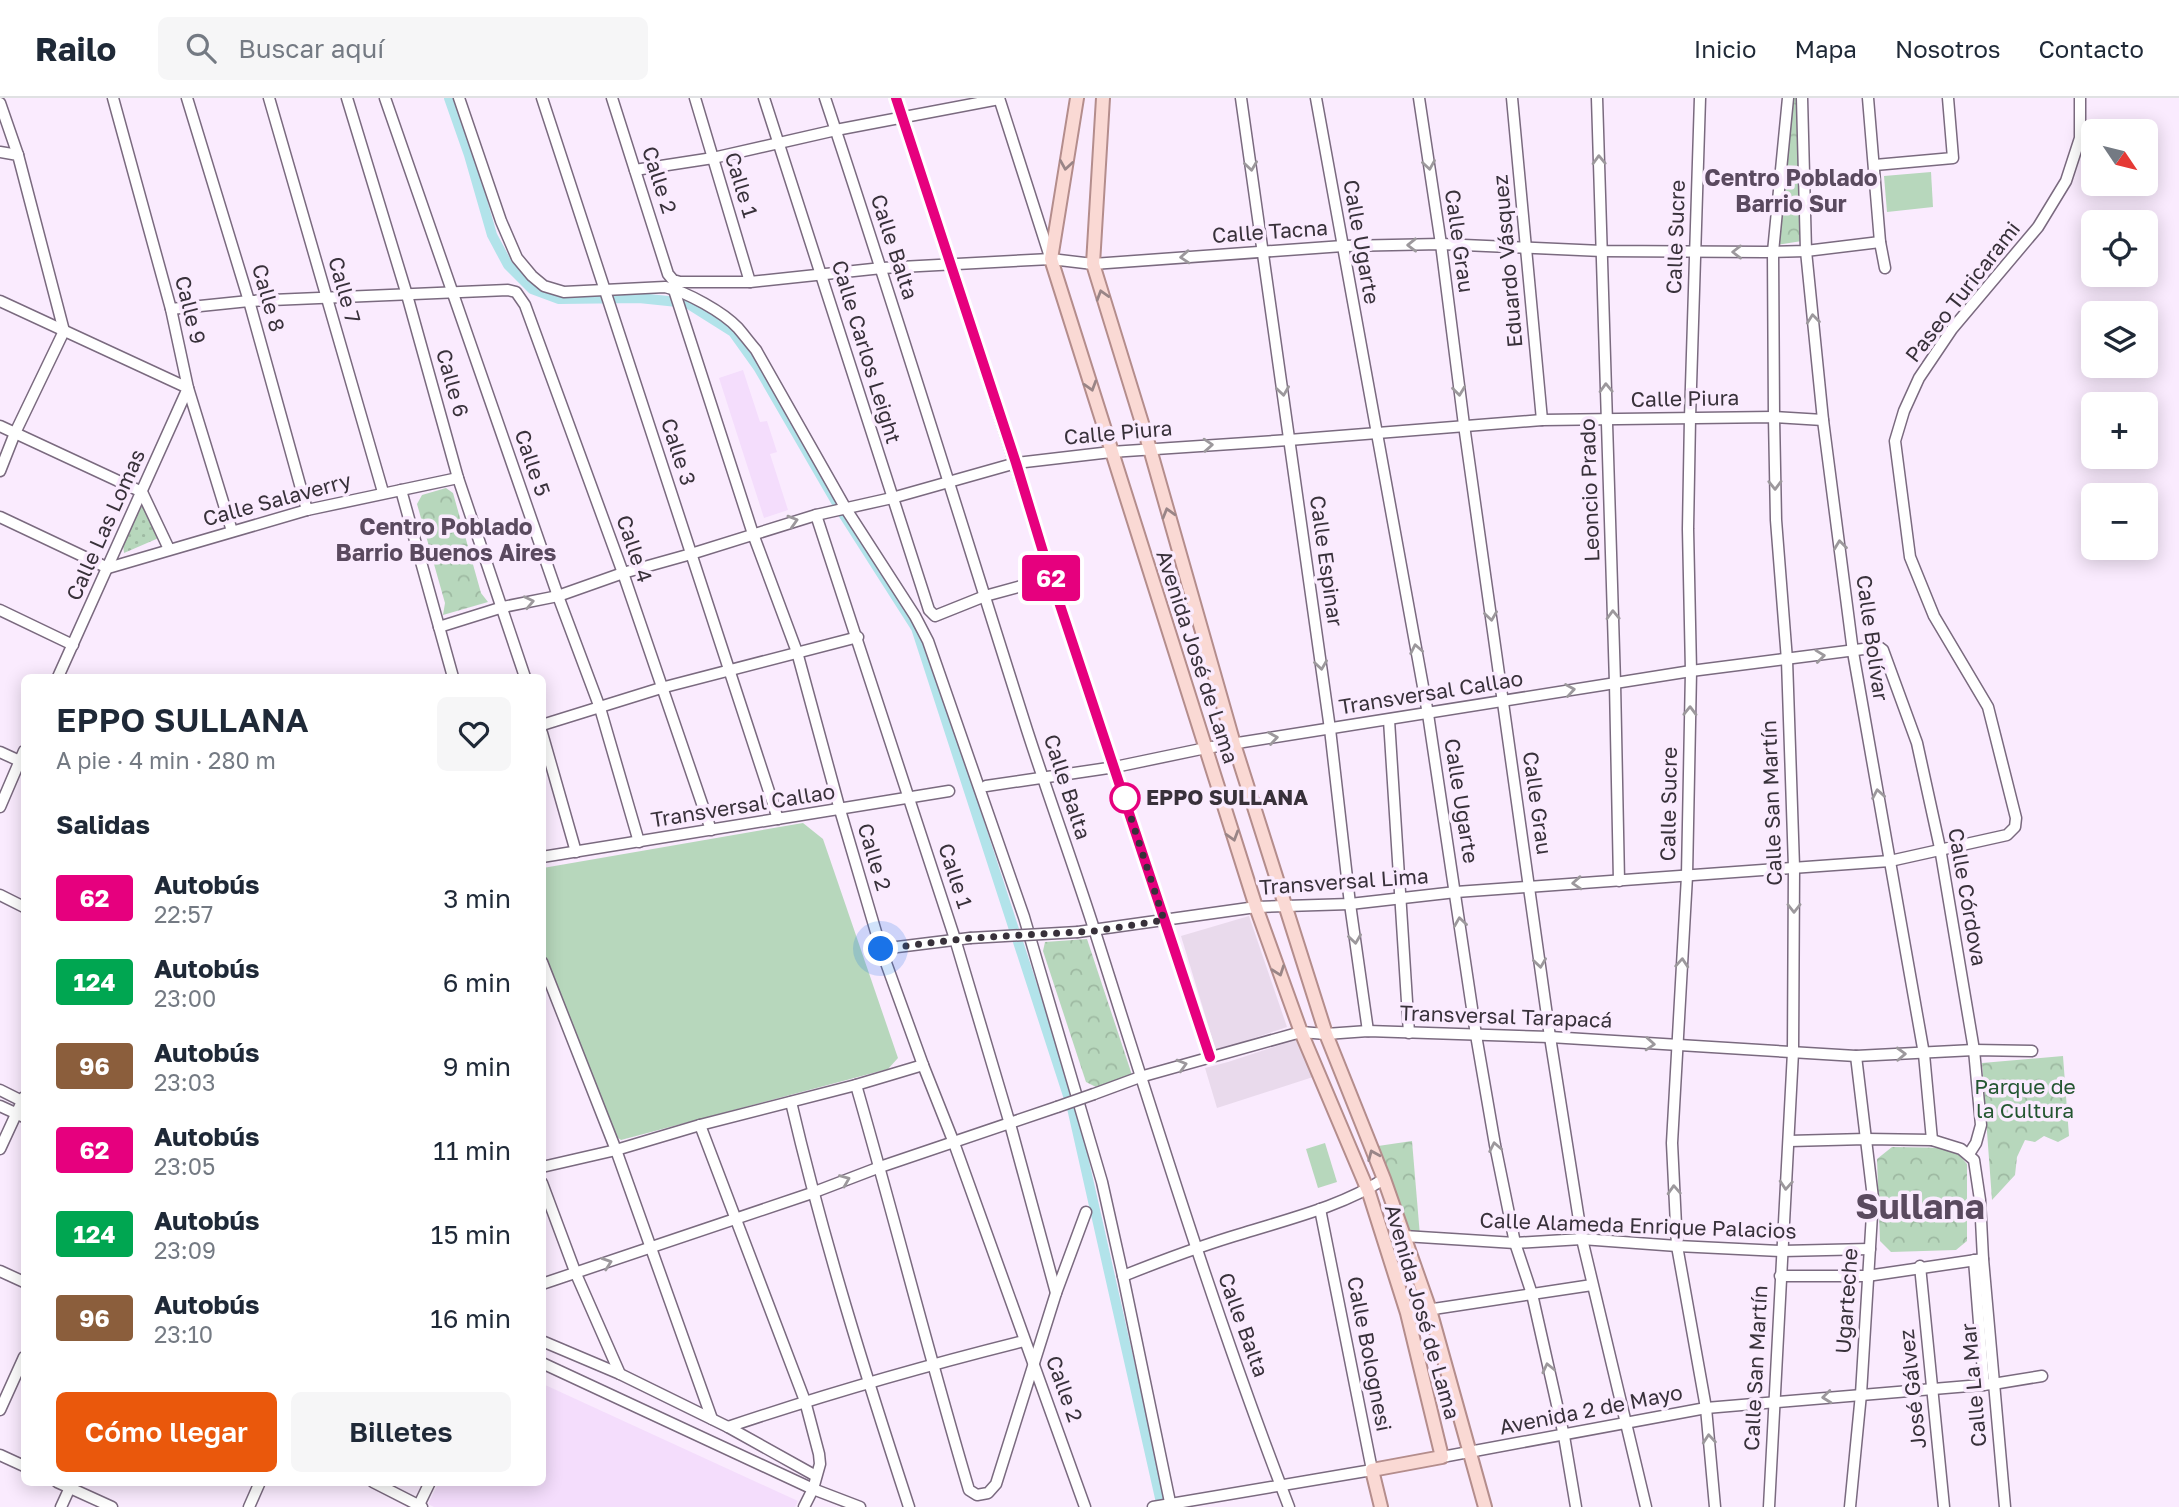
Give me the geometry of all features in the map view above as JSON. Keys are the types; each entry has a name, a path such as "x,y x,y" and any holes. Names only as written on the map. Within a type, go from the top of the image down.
{"main road":[{"name":"Avenida José de Lama","path":"1077,98 1051,259 1256,907 1301,1031 1367,1190 1407,1313 1442,1457"},
{"name":"Avenida José de Lama","path":"1103,98 1093,264 1150,449 1234,744 1326,1034 1384,1179 1430,1310 1485,1507"},
{"name":"Avenida 2 de Mayo","path":"1372,1470 1442,1457"},
{"name":"Calle Bolognesi","path":"1372,1470 1381,1507"}],"street":[{"name":"Calle 9","path":"113,98 172,309 188,388 232,531"},
{"name":"Calle 8","path":"187,98 249,301 307,510"},
{"name":"Calle 7","path":"269,98 383,492"},
{"name":"Calle 6","path":"347,98 407,295 458,478 524,674"},
{"name":"Calle 5","path":"386,98 558,596 600,708 639,842"},
{"path":"459,98 517,258 544,286 564,292 643,287 674,290 725,317 737,327 755,350 846,509 915,616 928,641 1024,917 1101,1181 1170,1504"},
{"name":"Calle 3","path":"542,98 778,819"},
{"name":"Calle 2","path":"612,98 668,274"},
{"name":"Calle 1","path":"695,98 750,282"},
{"name":"Calle Carlos Leight","path":"764,98 929,610 935,616 985,596"},
{"name":"Calle Balta","path":"825,98 882,268 1042,778 1095,931 1195,1248 1289,1507"},
{"path":"896,98 1210,1057"},
{"name":"Calle Espinar","path":"1241,98 1330,729 1368,1031"},
{"name":"Calle Ugarte","path":"1316,98 1428,714 1495,1145 1515,1243 1532,1294 1564,1436 1576,1507"},
{"name":"Calle Grau","path":"1419,98 1550,1037 1582,1239 1646,1507"},
{"name":"Eduardo Vásquez","path":"1512,98 1542,420"},
{"name":"Leoncio Prado","path":"1597,98 1619,881"},
{"name":"Calle Sucre","path":"1700,98 1688,529 1691,671 1687,876 1672,1143 1677,1246 1706,1408 1715,1507"},
{"name":"Calle San Martín","path":"1769,1507 1793,1052 1794,867 1787,660 1776,520 1773,252 1788,98"},
{"name":"Calle Bolívar","path":"1801,98 1806,251 1823,419 1853,652 1924,1054 1932,1140"},
{"path":"1868,98 1880,242 1885,268"},
{"path":"1875,165 1953,158 1948,98"},
{"name":"Paseo Turicarami","path":"2015,827 2016,818 1988,707 1934,617 1910,557 1895,441 1904,411 1919,378 1952,329 2038,227 2066,181 2080,138 2080,98"},
{"path":"635,170 713,158 836,130 999,99 1051,259"},
{"path":"0,103 18,155 64,331 15,433 0,471"},
{"path":"0,152 18,155"},
{"name":"Calle Tacna","path":"668,274 673,280 680,282 750,282 882,268 1051,259 1093,264 1343,246 1441,244 1694,253 1806,251 1880,242"},
{"name":"Calle 4","path":"452,293 508,290 516,292 525,305 623,573 711,830"},
{"name":"Calle 2","path":"674,290 753,534 797,652 881,949 1024,1341 1035,1363 1085,1507"},
{"path":"172,309 249,301 452,293"},
{"path":"0,301 188,388"},
{"name":"Calle Las Lomas","path":"59,674 188,388"},
{"name":"Calle Piura","path":"439,627 503,607 558,596 623,573 816,514 891,498 1016,463 1111,452 1542,420 1774,417 1823,419"},
{"path":"0,426 142,492 169,549"},
{"name":"Calle Salaverry","path":"108,568 307,510 458,478"},
{"path":"401,490 452,674"},
{"name":"Calle 1","path":"816,514 955,939 1010,1124 1056,1293"},
{"path":"0,517 108,568"},
{"path":"985,596 1051,578"},
{"path":"0,610 73,645"},
{"path":"546,724 661,688 858,637"},
{"name":"Transversal Callao","path":"986,786 1691,671 1879,648 1883,650"},
{"name":"Calle Córdova","path":"1883,650 1917,743 1940,848 1974,1050 1981,1125 1976,1143 1969,1154"},
{"path":"1389,720 1409,1033"},
{"path":"546,747 576,852"},
{"path":"0,752 21,762"},
{"path":"0,807 21,764"},
{"name":"Transversal Callao","path":"546,856 950,791"},
{"name":"Transversal Lima","path":"881,949 955,939 1095,931 1256,907 1350,904 1529,886 1890,861 2007,835 2015,827"},
{"path":"0,895 21,906"},
{"path":"546,972 616,1150 712,1419"},
{"name":"Transversal Tarapacá","path":"546,1283 812,1193 1140,1077 1301,1031 1326,1034 1368,1031 1550,1037 1856,1056 1974,1050 2032,1051"},
{"name":"Ugarteche","path":"1850,1507 1861,1394 1873,1198 1856,1056"},
{"path":"546,1166 616,1150 923,1065"},
{"path":"856,1085 969,1490 977,1495 988,1493 996,1485 1056,1293 1086,1212"},
{"path":"0,1090 21,1099"},
{"path":"791,1102 812,1193 868,1382 909,1507"},
{"path":"0,1106 21,1115 0,1149"},
{"path":"700,1125 805,1401 820,1454 813,1489 804,1507"},
{"path":"1789,1141 1932,1140 1969,1154"},
{"name":"Calle La Mar","path":"1969,1154 1974,1160 1980,1200 1978,1260 1989,1384 2005,1507"},
{"path":"1123,1276 1195,1248 1320,1209 1367,1190 1384,1179"},
{"path":"546,1193 576,1274 620,1374"},
{"name":"Calle Bolognesi","path":"1320,1209 1372,1470"},
{"name":"Calle Alameda Enrique Palacios","path":"1404,1237 1515,1243 1582,1239 1782,1251 1870,1249"},
{"path":"1780,1276 1867,1276 1920,1266 1978,1260"},
{"name":"José Gálvez","path":"1920,1266 1944,1507"},
{"path":"0,1270 21,1280"},
{"path":"1407,1313 1592,1285"},
{"path":"728,1427 868,1382 1024,1341"},
{"path":"546,1343 620,1374 712,1419 816,1476"},
{"path":"0,1410 21,1364"},
{"path":"546,1365 813,1489 859,1507"},
{"name":"Avenida 2 de Mayo","path":"1442,1457 1706,1408 1989,1384 2042,1377"},
{"path":"0,1455 21,1465"},
{"name":"Avenida 2 de Mayo","path":"1154,1507 1200,1503 1280,1485 1372,1470"},
{"path":"61,1507 71,1486"},
{"path":"73,1486 112,1507"},
{"path":"249,1507 258,1486"},
{"path":"381,1486 420,1507 428,1486"}],"shaded area":[{"path":"743,370 760,422 767,421 777,452 770,454 788,510 764,518 719,378"},
{"path":"1249,916 1287,1027 1216,1051 1181,936"},
{"path":"1298,1039 1313,1077 1217,1108 1205,1068"},
{"path":"546,1385 798,1501 795,1507 434,1507 428,1504 437,1486 546,1486"}],"green space":[{"path":"1791,98 1800,98 1802,241 1777,245"},
{"path":"1931,172 1933,207 1887,212 1884,176"},
{"path":"446,488 453,493 481,593 488,602 443,615 445,603 417,504 422,495"},
{"path":"147,504 161,537 124,553 123,545 141,507"},
{"path":"803,823 823,839 898,1058 888,1069 621,1140 614,1135 546,959 546,867"},
{"path":"1087,939 1132,1075 1096,1087 1086,1082 1043,951 1045,942"},
{"name":"Parque de la Cultura","path":"2063,1056 2069,1136 2058,1142 2044,1136 2035,1142 2025,1140 2017,1157 2015,1175 1992,1200 1982,1063"},
{"path":"1412,1141 1420,1236 1404,1236 1378,1146"},
{"path":"1325,1143 1337,1182 1318,1188 1306,1149"},
{"path":"1892,1147 1953,1148 1967,1164 1967,1241 1956,1250 1891,1252 1880,1241 1877,1159"}],"waterway":[{"path":"449,98 492,235 508,265 532,289 559,299 639,298 687,303 733,332 758,367 839,507"},
{"path":"842,512 916,628 1072,1108 1162,1507"}],"bus line":[{"name":"62","path":"896,98 1210,1057"}],"place":[{"name":"EPPO SULLANA","path":"1125,798"}],"district":[{"name":"Centro Poblado Barrio Sur","path":"1791,191"},
{"name":"Centro Poblado Barrio Buenos Aires","path":"446,540"},
{"name":"Sullana","path":"1920,1207"}],"route":[{"path":"881,949 955,939 1095,931 1164,920 1123,793 1125,798"}]}
